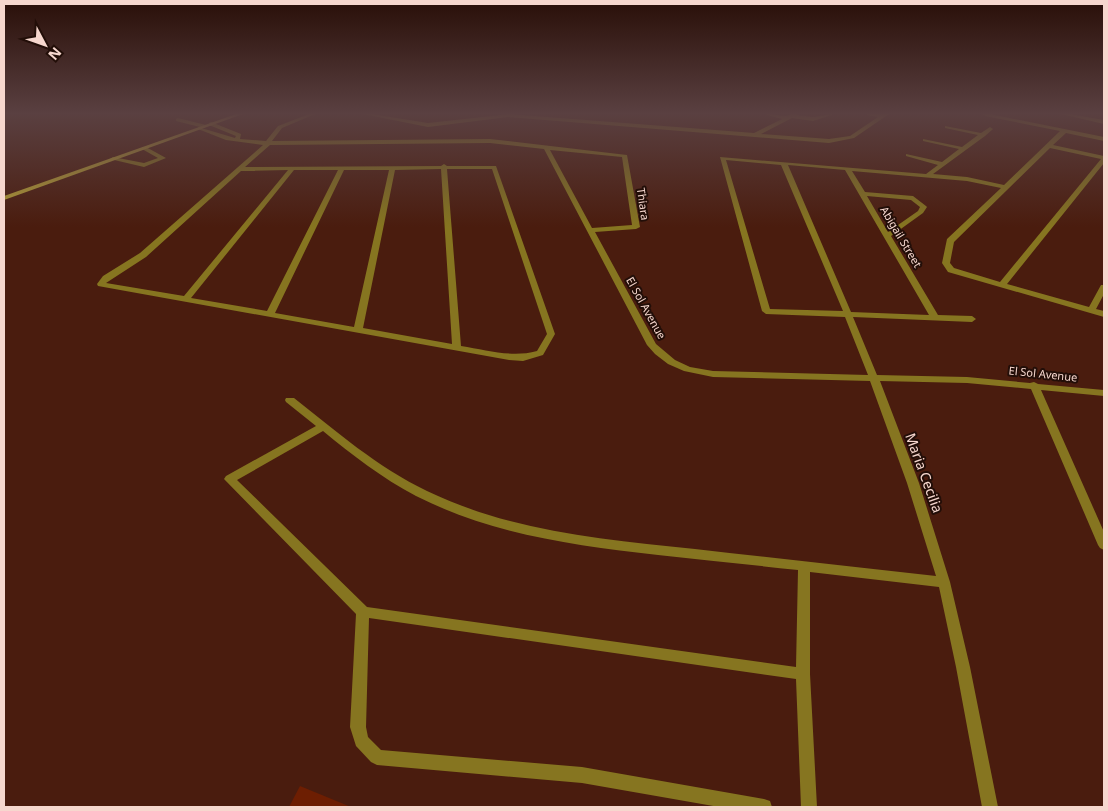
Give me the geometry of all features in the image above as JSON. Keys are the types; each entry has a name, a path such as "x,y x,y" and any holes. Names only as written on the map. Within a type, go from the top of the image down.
{"street":[{"path":"4,198 133,152"},
{"path":"113,159 144,165 164,157 153,152"},
{"path":"240,169 494,167 551,334 540,353 523,358 101,284 106,278 144,255 258,152"},
{"name":"El Sol Avenue","path":"548,152 652,345 660,356 669,363 714,374 967,380 1034,385 1104,394"},
{"name":"Thiara","path":"589,230 636,227 625,156 592,152"},
{"path":"928,175 960,152"},
{"path":"1043,152 1003,187 950,241 946,263 951,270 1104,314"},
{"path":"1002,285 1104,158 1076,152"},
{"path":"908,156 943,164"},
{"path":"972,319 766,311 722,158 967,179 1003,187"},
{"name":"Maria Cecilia","path":"784,164 874,377 929,530 944,582 990,807"},
{"path":"444,166 457,347"},
{"path":"358,330 393,167"},
{"path":"185,300 292,168"},
{"path":"270,314 342,168"},
{"name":"Abigail Street","path":"847,168 935,317"},
{"path":"862,194 912,198 924,206 921,212 887,236"},
{"path":"1091,310 1104,287"},
{"path":"1034,385 1104,545"},
{"path":"290,400 385,471 420,493 472,516 513,528 578,541 944,582"},
{"path":"324,426 230,479 363,612 803,674"},
{"path":"804,566 803,674 809,807"},
{"path":"363,612 358,726 361,741 377,757 582,776 764,807"}],"shaded area":[{"path":"300,786 351,807 289,807"}]}
